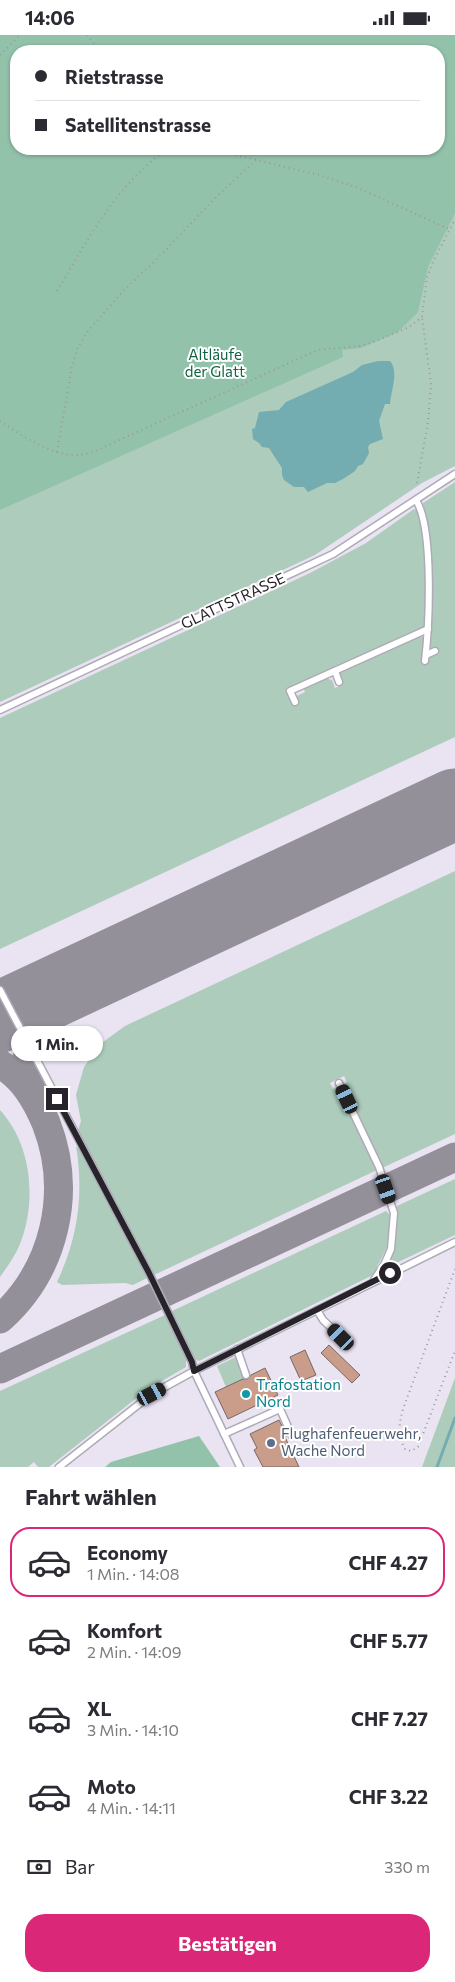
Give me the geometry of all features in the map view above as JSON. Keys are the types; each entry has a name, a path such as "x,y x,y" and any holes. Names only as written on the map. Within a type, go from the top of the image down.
{"lane":[{"name":"GLATTSTRASSE","path":"0,710 333,554 455,474"},
{"path":"416,500 422,513 428,564 428,629 425,658 435,651"},
{"path":"295,702 290,691 428,629"},
{"path":"334,671 339,682"},
{"path":"0,991 149,1273 240,1467"},
{"path":"339,1083 379,1167 394,1213 391,1249 384,1265 373,1281"},
{"path":"59,1467 152,1394 237,1349 455,1242"},
{"path":"317,1310 323,1320 341,1337"},
{"path":"237,1349 246,1375"},
{"path":"224,1434 280,1409 292,1436"}],"path":[{"path":"0,55 20,35"},
{"path":"87,35 95,45"},
{"path":"57,291 103,213 139,171 159,155"},
{"path":"234,155 319,175 356,187 450,229"},
{"path":"56,452 71,371 78,349 88,331 124,290 158,258 215,198 256,161"},
{"path":"417,483 428,422 431,385 422,317 427,277 432,262 455,219"},
{"path":"0,421 56,452 78,455 93,452 318,350 360,346 376,341 409,327 422,317"},
{"path":"455,1269 401,1417 399,1425 400,1440 405,1449 411,1451 418,1447 455,1351"}],"green space":[{"name":"Altläufe der Glatt","path":"0,35 455,35 455,466 422,483 315,555 0,702"},
{"path":"0,35 455,35 455,213 428,267 418,312 398,332 361,348 342,350 343,357 0,510"},
{"path":"455,482 455,737 0,949 0,718 312,572 366,543 414,509 420,519 423,532 426,599 425,625 423,628 287,690 294,706 299,704 297,696 305,692 303,687 325,678 332,680 335,688 342,685 339,676 341,670 416,637 423,637 425,639 428,656 438,651 436,647 428,651 430,565 423,503"},
{"path":"455,871 455,1134 382,1168 343,1084 347,1082 344,1076 330,1083 333,1089 338,1087 377,1170 154,1275 78,1131 81,1121 76,1095 84,1067 99,1045 125,1026"},
{"path":"0,1110 11,1124 25,1156 30,1192 29,1210 20,1244 0,1277"},
{"path":"76,1146 82,1152 147,1278 133,1285 125,1283 62,1285 57,1282 70,1249 77,1215 79,1181"},
{"path":"455,1179 455,1235 390,1266 396,1242 397,1206"},
{"path":"386,1211 390,1215 388,1245 373,1275 199,1361 195,1359 172,1311"},
{"path":"165,1315 186,1359 186,1367 148,1389 49,1467 38,1467 34,1462 28,1467 0,1467 0,1391"},
{"path":"236,1357 245,1378 226,1387 217,1366"},
{"path":"455,1378 455,1467 422,1467"},
{"path":"199,1436 220,1467 105,1467 111,1462"}],"water":[{"path":"378,361 390,361 394,370 390,404 385,404 379,421 383,439 370,444 368,447 369,453 363,464 335,483 327,483 308,492 304,487 294,487 284,480 282,468 269,448 262,447 253,439 252,429 255,428 259,412 279,410 286,402 353,372 362,365"}],"building":[{"path":"329,1345 360,1375 352,1383 321,1353"},
{"path":"305,1350 316,1375 301,1381 290,1357"},
{"name":"Trafostation Nord","path":"265,1368 278,1395 228,1419 215,1392 243,1379 248,1379 251,1375"},
{"name":"Flughafenfeuerwehr, Wache Nord","path":"279,1420 299,1467 263,1467 254,1450 257,1448 250,1434"}],"waterway":[{"path":"437,1467 455,1418"}],"taxiway":[{"path":"34,1098 27,1061 35,1029 55,1001 84,977"},
{"path":"0,1064 22,1082 38,1105 54,1149 58,1176 58,1202 54,1229 46,1254 34,1277 19,1299 0,1319"},
{"path":"0,1369 455,1157"}],"runway":[{"path":"0,1017 455,804"}],"place":[{"name":"Trafostation Nord","path":"246,1394"},
{"name":"Flughafenfeuerwehr, Wache Nord","path":"271,1443"}],"route":[{"path":"57,1099 149,1273 192,1362 194,1371 390,1273"}]}
